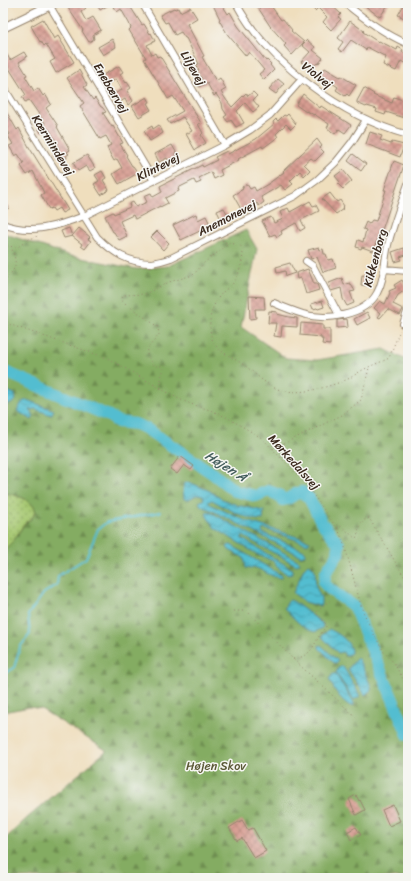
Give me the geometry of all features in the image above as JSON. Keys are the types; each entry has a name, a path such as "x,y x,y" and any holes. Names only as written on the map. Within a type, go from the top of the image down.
{"street":[{"name":"Liljevej","path":"142,3 225,145"},
{"name":"Violvej","path":"236,3 256,33 274,53 302,79 331,100 366,120 408,135"},
{"path":"345,3 363,18 398,40 408,44"},
{"path":"3,28 51,4"},
{"name":"Enebærvej","path":"51,4 154,181"},
{"name":"Klintevej","path":"3,224 11,227 40,229 60,225 84,216 225,145 250,130 270,115 302,79"},
{"name":"Kærmindevej","path":"3,86 84,216"},
{"name":"Anemonevej","path":"84,216 97,237 109,250 124,258 137,262 153,263 171,258 295,196 317,180 336,162 352,142 366,120"},
{"name":"Kikkenborg","path":"274,303 304,314 319,316 350,314 368,304 377,294 381,284 388,246 408,184"},
{"path":"306,262 313,266 339,315"},
{"path":"384,269 408,271"},
{"path":"403,324 408,309"}],"path":[{"path":"3,246 18,247 29,239 34,239 40,229"},
{"path":"217,235 224,242 240,245 243,250 243,258 241,267 233,282 221,294 213,308 210,322 212,337 215,345 220,351 241,363 273,387 286,392 302,391 322,388 347,380 369,367 389,358 403,324"},
{"path":"161,388 161,378 164,368 162,366 155,366 147,356 148,348 159,335 158,327 128,306 122,301 122,298 124,296 145,294 169,282 193,275 205,262 230,243"},
{"path":"3,282 13,272 15,267 15,258 10,246"},
{"name":"Mørkedalsvej","path":"3,320 11,325 107,358 191,404 226,417 262,438 305,483 337,528 345,548 362,609 384,652 394,664 408,688"},
{"path":"273,449 342,415 361,400 369,367"},
{"path":"337,528 341,526 355,538 357,537 360,526 369,518 408,583"},
{"path":"292,659 300,658 312,650 322,631 326,627 326,624 316,613 330,601"},
{"path":"234,611 248,612 292,659 357,718"}],"green space":[{"name":"Højen Skov","path":"246,230 257,249 241,327 286,358 317,360 384,349 408,361 408,878 3,878 3,841 26,819 106,750 41,709 30,707 3,712 3,551 14,540 25,523 31,519 36,512 34,507 23,498 3,493 3,233 71,256 137,269 168,266"},
{"path":"3,493 23,498 34,507 36,512 31,519 25,523 14,540 3,551"}],"water":[{"path":"3,389 15,394 16,400 11,404 3,404"},
{"path":"27,400 54,410 51,415 35,409 30,410 34,416 32,420 17,411 22,402"},
{"path":"189,482 237,505 264,511 263,520 257,520 237,513 212,500 208,502 244,520 310,541 308,544 265,529 262,530 263,533 305,551 306,554 301,556 201,506 199,502 204,499 203,496 196,495 188,500 184,499 183,489 185,483"},
{"path":"207,512 212,513 299,561 300,564 296,565 243,536 241,538 292,569 292,574 288,575 277,567 273,561 258,555 215,528 206,515"},
{"path":"229,545 281,575 282,578 274,577 253,567 250,569 246,568 244,558 229,550 227,547"},
{"path":"308,564 315,570 316,587 321,598 321,605 319,606 305,602 293,593 304,568"},
{"path":"289,600 293,601 322,623 322,628 315,632 298,622 284,608"},
{"path":"329,629 340,635 347,642 351,649 351,653 345,656 343,652 338,653 323,638 322,636"},
{"path":"319,645 338,661 334,663 319,648"},
{"path":"357,658 371,686 371,690 365,695 348,669"},
{"path":"342,666 360,696 354,700 336,673 338,668"},
{"path":"335,673 354,703 352,707 341,698 329,679"}],"building":[{"path":"76,3 82,3 86,8 81,12 86,21 93,17 101,30 93,35 94,39 89,42 82,31 83,30 68,8"},
{"path":"96,3 112,3 100,10"},
{"path":"120,3 128,3 142,25 144,24 150,34 151,33 155,41 147,45 152,55 155,53 157,57 160,56 201,123 198,124 203,133 201,135 206,143 195,150 186,134 192,131 183,117 170,124 167,120 183,111 173,96 168,99 144,59 146,58 129,30 131,28 121,9 117,12 113,7"},
{"path":"212,3 221,3 228,14 230,12 238,26 266,61 267,60 271,64 270,65 274,70 264,80 259,74 264,70 249,52 246,56 228,35 219,20 220,19"},
{"path":"255,3 269,3 281,20 283,19 292,30 291,31 304,42 292,55 284,46 286,44 270,26"},
{"path":"308,3 329,3 341,14 338,17 341,19 331,30 323,22 327,17 318,8 315,11"},
{"path":"361,3 389,3 380,17"},
{"path":"405,3 408,3 408,20 398,15"},
{"path":"190,7 197,18 187,24 204,56 202,57 216,81 220,78 226,89 221,92 227,101 232,107 246,93 248,96 253,92 257,96 253,100 259,107 253,112 245,103 237,111 244,123 236,127 231,120 228,122 224,117 227,115 223,109 222,103 216,94 214,96 207,83 199,87 196,82 202,79 197,71 199,70 196,65 199,64 186,38 181,32 175,35 168,22 165,23 160,15 174,8 178,8 180,12"},
{"path":"43,19 54,39 58,36 74,62 56,73 50,62 55,59 46,44 44,46 41,41 40,42 31,26"},
{"path":"350,21 378,42 379,41 397,50 398,47 403,50 402,52 408,55 408,65 401,61 396,71 383,65 386,57 367,47 366,50 351,40 342,52 338,49 343,42 338,38"},
{"path":"112,39 116,47 103,55 98,47"},
{"path":"307,40 315,47 313,50 323,58 318,64 314,64 310,69 301,62 310,52 302,45"},
{"path":"3,47 10,60 24,52 27,57 19,62 34,91 38,88 43,96 45,94 51,104 46,108 58,126 57,127 70,150 67,152 69,154 66,156 67,158 61,161 55,151 59,149 57,146 58,145 49,129 41,133 38,128 45,123 29,100 25,102 22,97 26,95 5,62 3,63"},
{"path":"119,66 123,72 120,74 131,88 127,91 133,101 128,105 125,99 117,104 112,95 122,90 116,79 108,84 103,75"},
{"path":"325,68 356,85 349,96 347,94 345,96 336,90 338,87 320,75"},
{"path":"79,70 87,85 84,87 93,100 95,98 106,112 103,113 123,143 120,144 132,166 138,173 119,184 113,174 122,168 117,159 114,161 109,152 107,147 111,145 106,136 100,139 80,106 84,103 67,78"},
{"path":"278,79 284,84 276,94 269,89"},
{"path":"364,88 374,94 373,95 392,103 394,97 408,102 408,119 386,112 385,115 376,112 377,109 366,107 357,103"},
{"path":"303,94 320,108 321,106 351,125 345,133 339,129 335,134 327,128 329,124 296,105"},
{"path":"147,97 150,102 147,103 151,110 139,117 132,106"},
{"path":"3,106 17,130 19,128 68,210 62,213 59,208 54,211 52,208 49,209 41,195 44,193 33,171 27,175 21,166 24,163 18,154 15,156 9,146 13,144 8,136 10,134 3,123"},
{"path":"288,114 296,124 291,129 286,124 276,134 278,137 263,148 262,146 220,170 222,175 214,179 211,172 199,178 201,182 196,184 194,180 178,188 179,191 165,198 168,203 135,219 133,215 120,221 127,236 119,240 113,232 105,216 130,207 129,204 133,202 136,207 147,202 144,196 151,193 153,197 162,192 160,186 202,165 203,167 217,160 215,157 227,151 228,154 256,139 274,124 273,122 276,119 278,121 284,115 286,116"},
{"path":"159,125 163,133 150,141 144,131 152,126 153,129"},
{"path":"370,132 382,136 380,140 391,144 392,142 404,145 400,157 366,144"},
{"path":"317,139 322,146 320,148 324,152 315,161 311,158 304,164 310,170 304,176 300,171 290,181 293,184 285,190 281,185 261,197 264,202 259,206 257,203 242,211 233,195 243,189 242,187 247,184 250,189 254,187 256,191 268,184 284,172 283,171"},
{"path":"172,145 178,160 170,164 167,158 159,162 155,154"},
{"path":"353,154 366,164 361,171 348,161"},
{"path":"87,155 95,168 90,171 86,166 78,171 73,163"},
{"path":"394,161 404,165 381,233 373,251 362,247 361,249 356,247 358,240 363,242 366,230 363,229 366,222 369,224 372,220 376,221 386,190 384,190"},
{"path":"343,170 352,181 343,189 338,184 340,182 335,176"},
{"path":"102,171 106,178 103,180 109,190 101,195 94,184 99,181 95,175"},
{"path":"330,193 337,202 340,200 344,206 342,208 343,209 336,214 322,199"},
{"path":"3,198 9,208 3,211"},
{"path":"310,201 313,206 316,205 319,211 301,220 305,228 300,231 296,223 281,231 282,234 277,237 275,234 270,236 262,221 271,217 274,223 283,219 280,212 288,208 290,212"},
{"path":"224,208 230,219 223,223 217,211"},
{"path":"196,214 198,220 206,216 210,224 201,228 202,230 181,240 173,225"},
{"path":"69,228 72,236 64,238 61,231"},
{"path":"79,228 90,237 88,239 91,241 85,249 81,246 82,244 72,236"},
{"path":"157,231 169,243 163,250 151,237"},
{"path":"319,247 320,250 323,249 328,260 333,259 336,268 323,272 317,257 311,259 308,250"},
{"path":"404,248 406,255 400,257 402,260 395,262 392,252"},
{"path":"290,263 295,273 286,276 285,271 277,273 276,267"},
{"path":"308,269 314,284 317,284 319,290 306,294 301,278 297,279 296,273"},
{"path":"362,275 370,276 368,286 361,285"},
{"path":"342,278 344,285 350,283 355,291 350,292 354,303 347,306 343,299 341,288 331,291 329,283"},
{"path":"402,280 407,289 398,295 393,304 403,309 400,315 388,309 380,318 378,317 381,313 374,308 380,301 385,304 390,293 389,291 396,288 394,285"},
{"path":"249,296 264,297 265,309 255,309 256,318 250,319"},
{"path":"322,301 324,307 313,309 311,304"},
{"path":"269,311 297,318 297,327 282,326 281,337 274,336 276,323 268,323"},
{"path":"367,312 370,318 357,325 354,319"},
{"path":"347,319 348,327 337,328 337,320"},
{"path":"301,323 323,325 323,329 330,329 330,345 322,344 323,339 321,339 321,337 300,335"},
{"path":"180,456 194,466 191,470 184,465 177,474 170,469"},
{"path":"356,795 365,810 356,815 349,799"},
{"path":"393,805 400,821 389,826 382,810"},
{"path":"242,820 248,830 253,828 266,851 254,858 242,838 237,841 229,828"},
{"path":"356,827 361,835 351,840 347,832"}],"waterway":[{"name":"Højen Å","path":"3,371 109,416 118,422 135,424 145,428 212,473 235,491 256,496 268,491 279,495 282,500 302,492 309,498 322,523 339,544 338,554 326,572 324,583 327,587 354,607 383,676"},
{"path":"3,674 14,668 20,647 30,634 28,615 44,593 57,585 58,576 86,558 98,529 107,522 160,512"},
{"name":"Højen Å","path":"386,683 408,735"}]}
